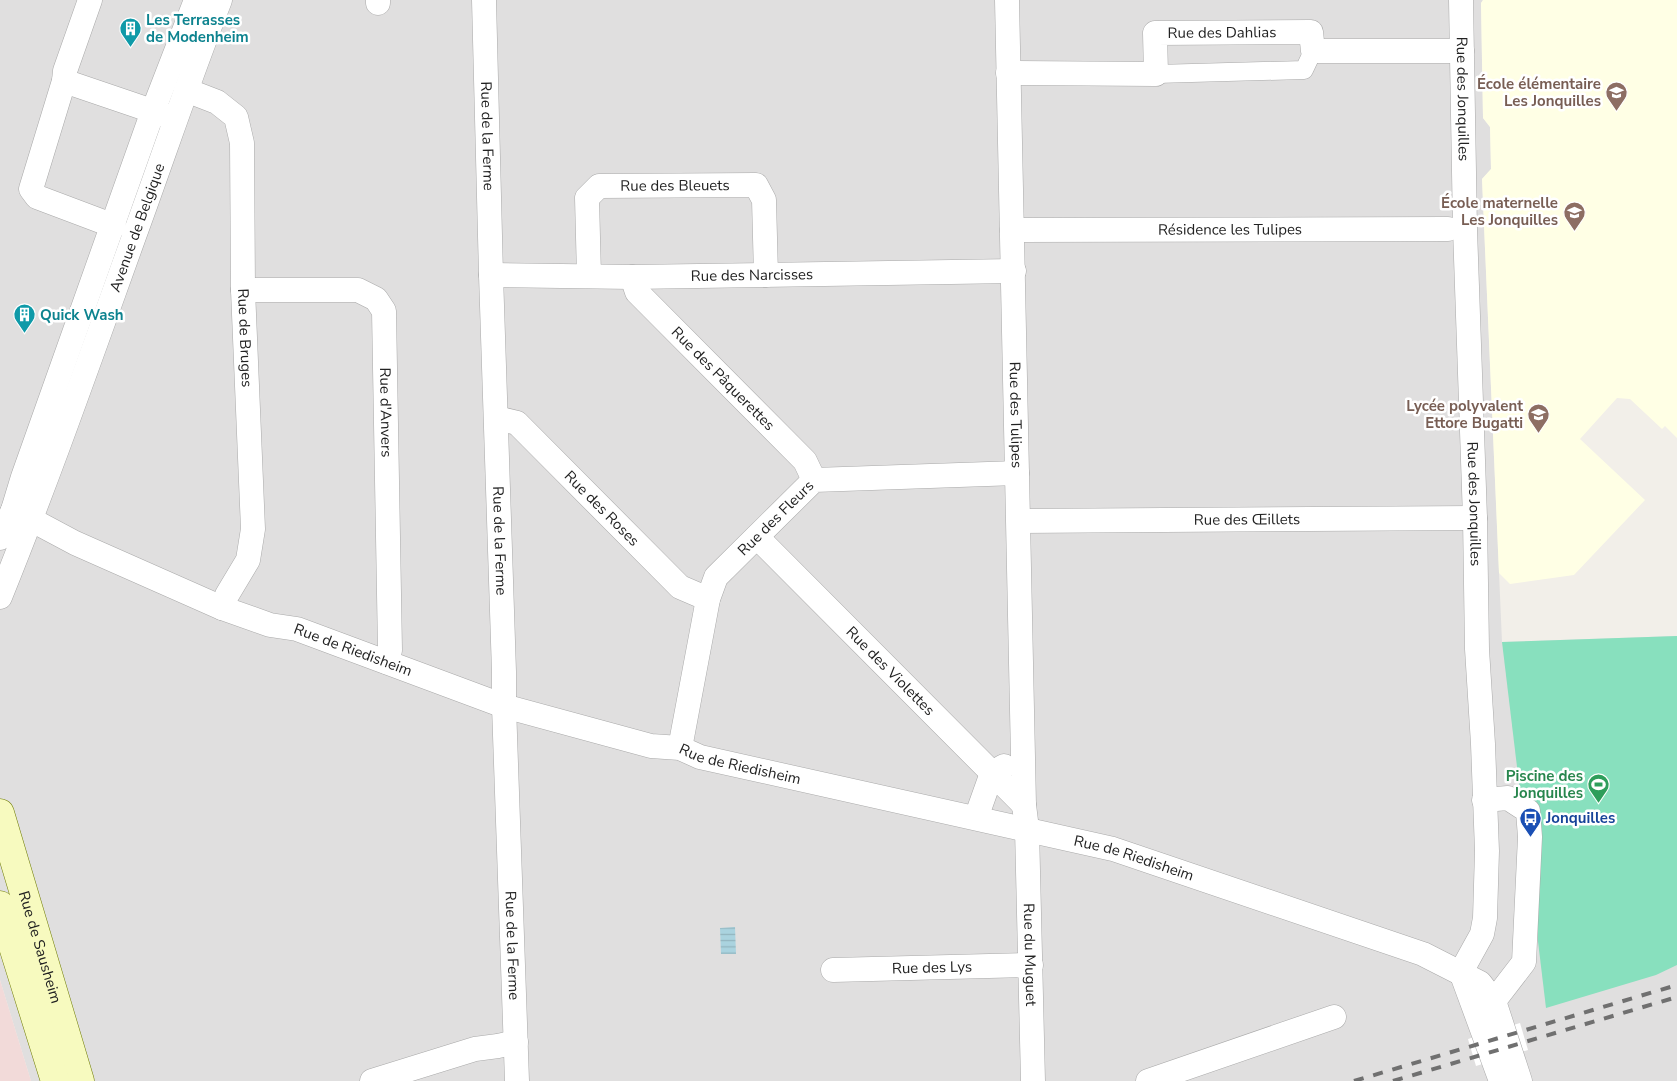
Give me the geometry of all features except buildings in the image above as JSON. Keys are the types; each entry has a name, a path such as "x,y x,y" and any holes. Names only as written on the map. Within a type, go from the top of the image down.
{"main road":[{"name":"Rue de Sausheim","path":"0,813 80,1081"},
{"name":"Rue de Sausheim","path":"0,905 56,1081"}],"street":[{"path":"90,0 65,71 64,81 31,189 37,197 114,226"},
{"name":"Avenue de Belgique","path":"0,596 22,515 136,230 164,115 196,0"},
{"name":"Avenue de Belgique","path":"0,538 22,515 23,477 114,226 164,115 186,90 220,0"},
{"name":"Rue de la Ferme","path":"484,0 504,706 517,1081"},
{"name":"Rue des Tulipes","path":"1007,0 1024,805 1027,829"},
{"name":"Rue des Jonquilles","path":"1461,0 1465,229 1475,518 1477,649 1483,744 1486,851 1485,918 1482,934 1461,972"},
{"name":"Rue des Dahlias","path":"1156,74 1155,33 1311,32 1313,51"},
{"path":"1008,73 1156,74 1304,70 1313,51 1462,52"},
{"path":"64,81 164,115"},
{"name":"Rue de Bruges","path":"186,90 217,102 236,117 242,142 243,290 253,529 248,560 227,595 222,608"},
{"name":"Rue des Bleuets","path":"589,276 587,198 599,186 756,185 764,200 766,275"},
{"name":"Résidence les Tulipes","path":"1012,230 1448,229"},
{"name":"Rue des Narcisses","path":"491,275 632,278 1014,271"},
{"name":"Rue des Pâquerettes","path":"632,278 637,292 805,461 814,480"},
{"name":"Rue d'Anvers","path":"243,290 358,290 376,299 384,311 390,650 387,662"},
{"name":"Rue des Roses","path":"497,418 517,423 680,587 708,600"},
{"name":"Rue des Fleurs","path":"680,748 708,600 716,577 814,480 1017,474"},
{"name":"Rue de Riedisheim","path":"22,515 75,543 222,608 270,625 297,629 504,706 651,746 680,748 700,756 1113,849 1423,954 1480,983 1494,1001"},
{"name":"Rue des Œillets","path":"1019,521 1475,518"},
{"name":"Rue des Violettes","path":"757,537 1024,805"},
{"path":"976,818 992,773 1023,755"},
{"path":"1484,800 1508,798 1528,811 1530,837 1524,962 1494,1001 1520,1081"},
{"name":"Rue du Muguet","path":"1027,829 1033,1081"},
{"name":"Rue des Lys","path":"833,970 1031,965"},
{"path":"1461,972 1500,1081"},
{"path":"1148,1081 1334,1017"},
{"path":"372,1081 475,1049 516,1042"}],"shaded area":[{"path":"0,0 1483,0 1481,3 1483,118 1490,127 1491,169 1482,179 1502,642 1677,636 1677,1081 31,1081 0,980"},
{"path":"1483,0 1677,0 1677,438 1665,426 1662,429 1630,399 1617,398 1580,439 1645,500 1574,575 1510,584 1499,573 1482,179 1491,169 1490,127 1483,118 1481,3"},
{"path":"0,980 31,1081 0,1081"}],"green space":[{"name":"Piscine des Jonquilles","path":"1677,636 1677,965 1656,975 1546,1008 1502,642"}],"water":[{"path":"735,927 736,954 721,954 720,928"}],"pier":[{"path":"1520,1023 1528,1050 1476,1066 1468,1039"}],"railway":[{"path":"1354,1081 1677,985"},
{"path":"1393,1081 1677,997"}],"place":[{"name":"Les Terrasses de Modenheim","path":"130,48"},
{"name":"École élémentaire Les Jonquilles","path":"1617,112"},
{"name":"École maternelle Les Jonquilles","path":"1574,231"},
{"name":"Quick Wash","path":"24,334"},
{"name":"Lycée polyvalent Ettore Bugatti","path":"1539,434"},
{"name":"Piscine des Jonquilles","path":"1599,804"},
{"name":"Jonquilles","path":"1530,837"}]}
